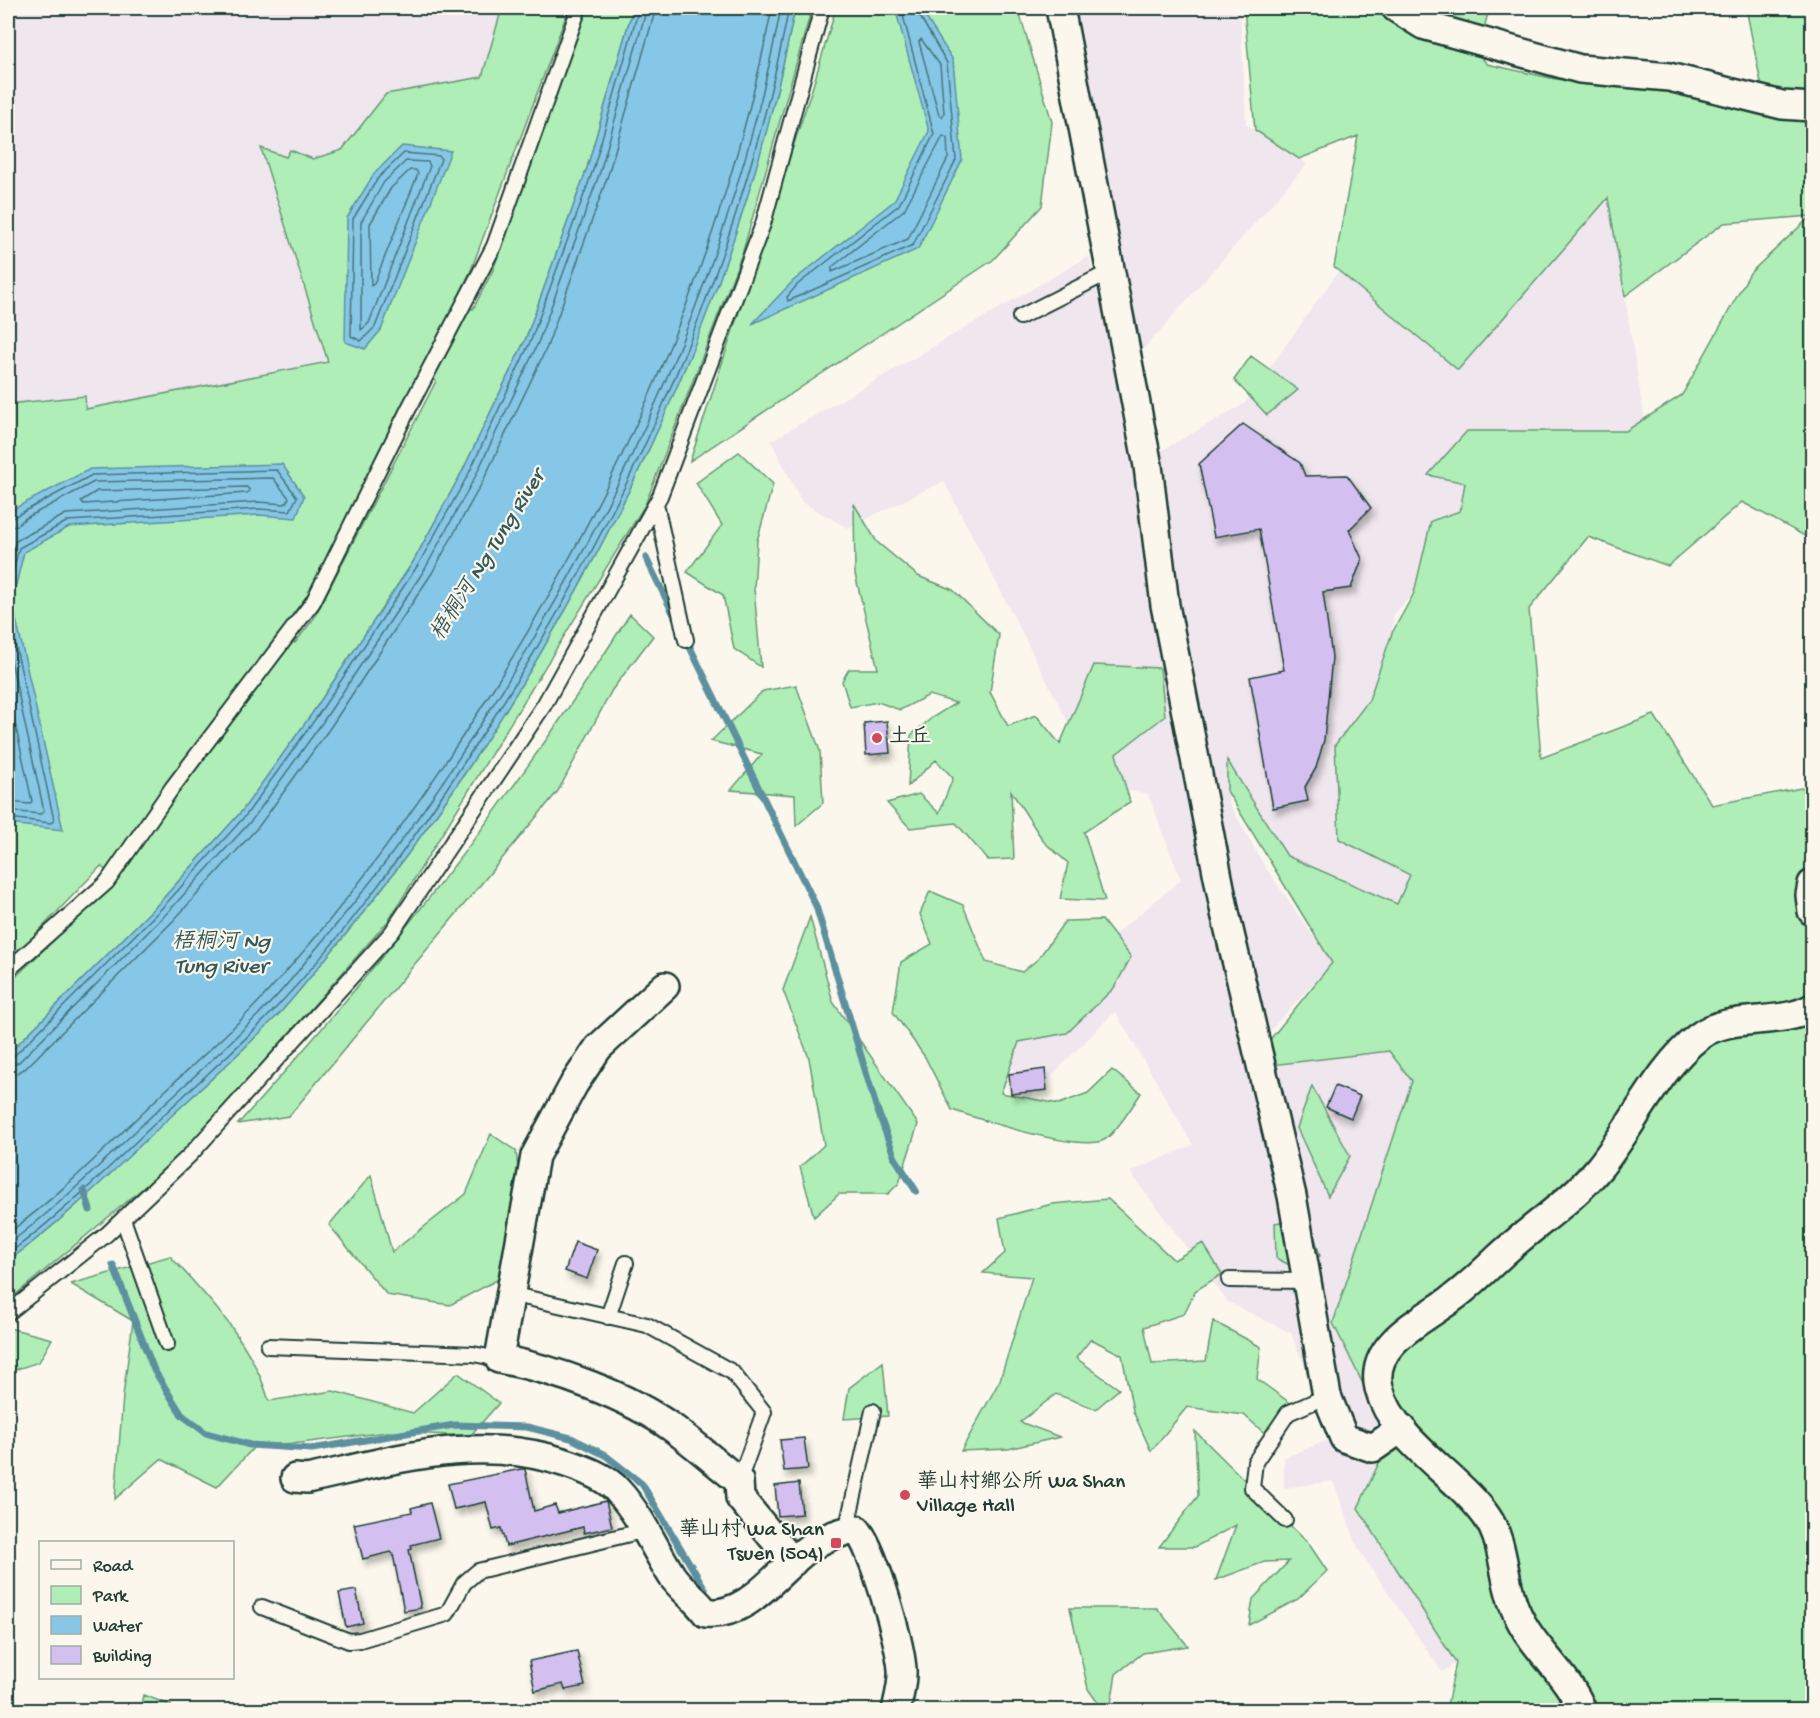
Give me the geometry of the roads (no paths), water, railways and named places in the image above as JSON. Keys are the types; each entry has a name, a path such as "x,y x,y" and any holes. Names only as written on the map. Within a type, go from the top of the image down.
{"street":[{"path":"1060,8 1148,466 1165,605 1225,913 1293,1196 1327,1396 1344,1438 1373,1448 1402,1428"},
{"path":"1396,8 1423,25 1580,69 1669,77 1782,105 1812,107"},
{"path":"1812,884 1812,911"},
{"path":"665,986 598,1048 574,1084 535,1156 499,1359 525,1364 610,1394 672,1428 739,1481 740,1498 793,1562"},
{"path":"1582,1710 1566,1680 1533,1643 1522,1624 1509,1591 1498,1537 1490,1521 1402,1428 1387,1406 1379,1387 1380,1367 1392,1344 1457,1295 1583,1185 1608,1156 1678,1056 1698,1037 1721,1025 1787,1017 1812,1008"},
{"path":"296,1478 306,1479 442,1450 501,1449 547,1456 588,1471 617,1490 646,1530 673,1578 706,1613 719,1614 747,1603 810,1547 856,1529 865,1537 875,1562 902,1668 896,1710"}],"lane":[{"path":"8,970 106,882 172,788 313,602 408,410 494,246 579,8"},
{"path":"8,1313 123,1219 190,1155 392,932 544,705 656,504 763,224 822,8"},
{"path":"1020,317 1109,272"},
{"path":"656,504 686,640"},
{"path":"123,1219 167,1344"},
{"path":"608,1317 626,1263"},
{"path":"1229,1280 1307,1281"},
{"path":"510,1294 646,1325 732,1371 764,1412 739,1481"},
{"path":"268,1346 473,1354 499,1359"},
{"path":"1285,1520 1252,1488 1255,1462 1288,1413 1327,1396"},
{"path":"846,1531 873,1411"},
{"path":"262,1607 349,1641 360,1640 447,1614 464,1583 478,1571 646,1530"}],"water":[{"name":"梧桐河 Ng Tung River","path":"633,8 795,8 772,110 743,210 709,309 669,405 625,499 576,591 523,682 467,770 399,866 345,935 283,1009 254,1038 76,1205 8,1261 8,1054 158,904 242,811 311,715 413,562 463,470 526,338 587,168"},
{"path":"895,8 920,8 953,60 962,160 918,249 752,324 793,281 894,201 929,131"},
{"path":"402,146 451,151 381,330 365,349 345,342 347,218 374,174"},
{"path":"282,464 304,496 296,518 259,515 69,527 24,552 12,601 63,830 8,824 8,517 15,508 90,469"}],"waterway":[{"path":"646,558 677,621"},
{"path":"686,639 816,906 876,1106 895,1158 916,1191"},
{"path":"84,1190 90,1210"},
{"path":"113,1265 154,1370 182,1415 206,1433 250,1445 312,1449 454,1425 527,1427 571,1438 605,1455 642,1484 705,1589"}],"place":[{"name":"土丘","path":"877,738"},
{"name":"華山村鄉公所 Wa Shan Village Hall","path":"905,1495"},
{"name":"華山村 Wa Shan Tsuen (504)","path":"836,1543"}]}
